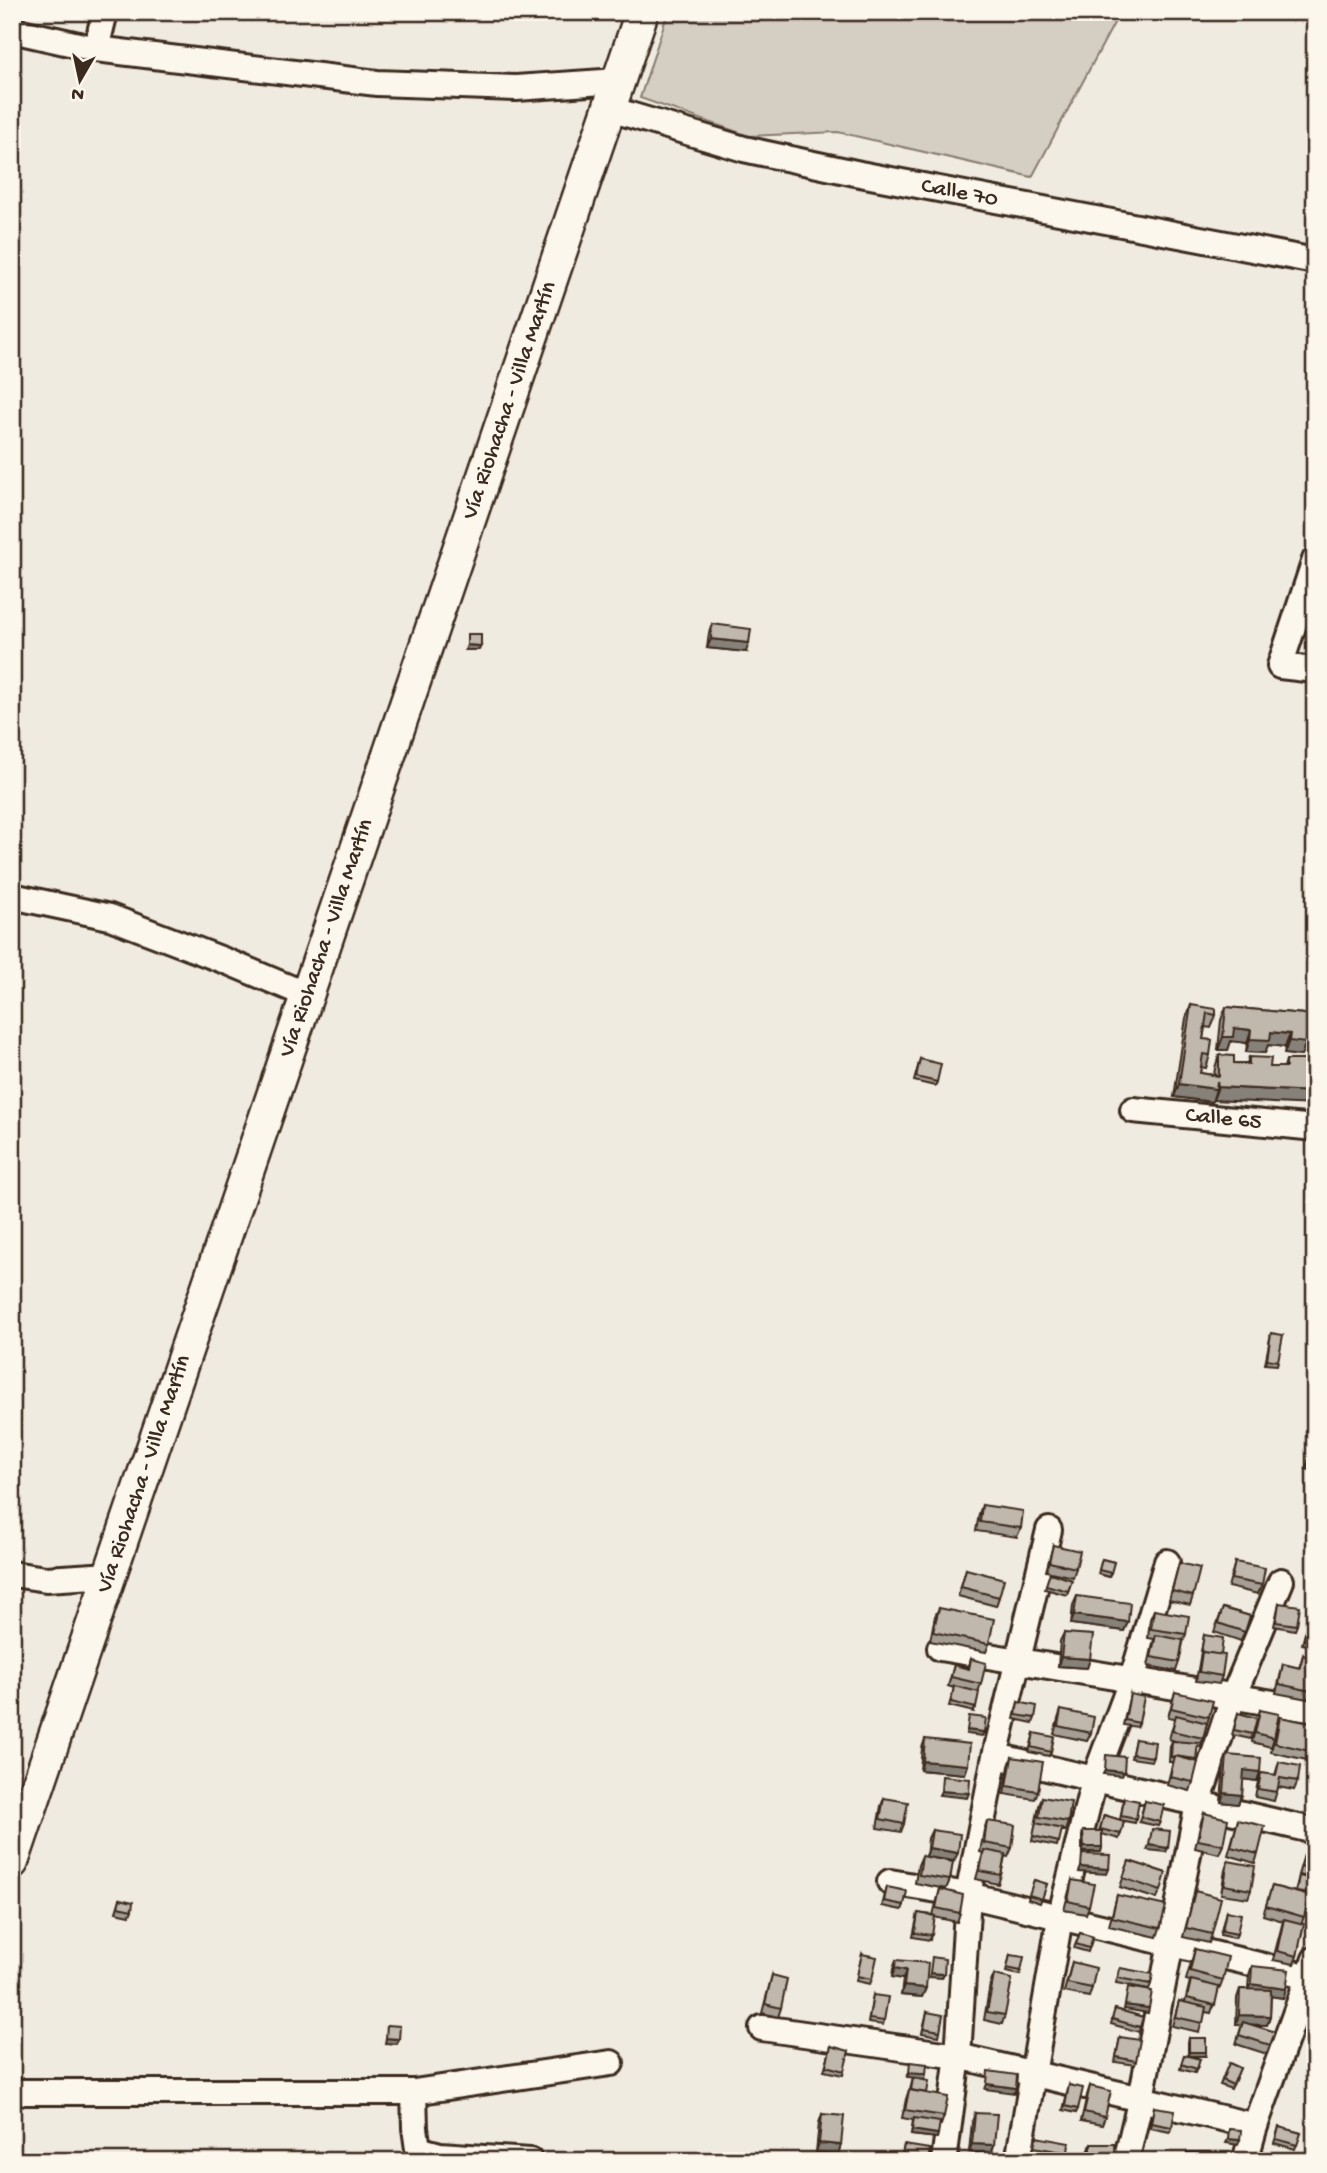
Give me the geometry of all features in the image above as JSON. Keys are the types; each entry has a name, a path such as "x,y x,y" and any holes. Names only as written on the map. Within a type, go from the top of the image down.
{"main road":[{"name":"Vía Riohacha - Villa Martín","path":"12,1862 642,12"}],"street":[{"path":"96,49 105,12"},
{"path":"12,30 96,49 377,83 614,95"},
{"name":"Calle 70","path":"614,95 757,152 1315,261"},
{"path":"1315,560 1280,666 1315,670"},
{"path":"12,896 110,917 307,995"},
{"name":"Calle 65","path":"1133,1110 1315,1128"},
{"path":"944,2161 958,2056 968,1895 995,1756 1049,1530"},
{"path":"1018,2161 1060,1918 1094,1780 1132,1679 1167,1562"},
{"path":"12,1574 46,1579 110,1575"},
{"path":"1126,2161 1198,1803 1233,1697 1281,1581"},
{"path":"940,1648 1315,1710"},
{"path":"995,1756 1315,1831"},
{"path":"890,1882 968,1895 1170,1945 1312,1968 1245,2161"},
{"path":"762,2028 958,2056 1255,2126"},
{"path":"12,2092 414,2092 611,2063"},
{"path":"414,2092 415,2129 410,2155 530,2161"}],"shaded area":[{"path":"668,12 1120,12 1032,177 838,132 749,136 640,98"}],"building":[{"path":"712,624 751,629 749,643 711,639"},
{"path":"467,634 481,634 481,646 467,645"},
{"path":"1191,1005 1216,1009 1216,1015 1207,1013 1203,1039 1212,1040 1210,1055 1203,1054 1200,1073 1219,1076 1219,1055 1234,1056 1234,1063 1249,1064 1249,1057 1271,1058 1270,1067 1286,1067 1286,1060 1305,1060 1305,1070 1315,1070 1315,1092 1218,1087 1217,1081 1216,1089 1179,1084"},
{"path":"1226,1007 1315,1015 1315,1034 1307,1034 1306,1043 1289,1041 1290,1034 1271,1032 1270,1040 1250,1039 1251,1030 1234,1028 1233,1037 1223,1037"},
{"path":"920,1059 941,1064 937,1082 916,1077"},
{"path":"1271,1333 1283,1335 1278,1361 1267,1359"},
{"path":"1310,1455 1315,1456 1315,1467 1307,1465"},
{"path":"982,1505 1023,1511 1021,1528 980,1522"},
{"path":"1053,1545 1080,1551 1076,1568 1049,1562"},
{"path":"1102,1559 1114,1562 1111,1573 1099,1570"},
{"path":"1235,1562 1265,1568 1262,1585 1231,1579"},
{"path":"1179,1563 1200,1568 1193,1596 1172,1591"},
{"path":"966,1569 1004,1579 999,1597 961,1587"},
{"path":"1050,1573 1072,1580 1068,1591 1046,1585"},
{"path":"1315,1588 1315,1610 1311,1609"},
{"path":"1077,1596 1130,1603 1128,1622 1074,1615"},
{"path":"1279,1603 1300,1606 1297,1625 1276,1622"},
{"path":"939,1608 994,1619 989,1644 933,1632"},
{"path":"1223,1608 1250,1616 1245,1632 1218,1623"},
{"path":"1154,1610 1189,1616 1186,1634 1151,1629"},
{"path":"1307,1629 1315,1631 1315,1642 1304,1640"},
{"path":"1064,1633 1093,1635 1090,1659 1061,1657"},
{"path":"1156,1635 1183,1640 1179,1662 1151,1657"},
{"path":"1204,1635 1223,1638 1221,1655 1201,1653"},
{"path":"1202,1652 1225,1655 1222,1676 1199,1672"},
{"path":"1303,1655 1315,1658 1311,1691 1279,1684 1283,1664 1300,1668"},
{"path":"971,1659 986,1663 981,1684 951,1677 954,1665 969,1669"},
{"path":"954,1686 979,1692 976,1708 951,1702"},
{"path":"1175,1692 1213,1701 1209,1717 1171,1708"},
{"path":"1130,1694 1144,1697 1139,1723 1125,1720"},
{"path":"1018,1702 1037,1706 1035,1718 1016,1715"},
{"path":"1061,1710 1094,1717 1091,1733 1058,1726"},
{"path":"1260,1710 1279,1714 1274,1738 1255,1733"},
{"path":"1238,1713 1257,1718 1253,1734 1234,1730"},
{"path":"1176,1715 1207,1723 1203,1738 1172,1731"},
{"path":"969,1716 986,1718 984,1732 967,1730"},
{"path":"1280,1717 1315,1724 1310,1751 1275,1743"},
{"path":"1034,1733 1054,1737 1051,1752 1031,1747"},
{"path":"925,1739 970,1744 968,1765 923,1761"},
{"path":"1135,1739 1155,1742 1153,1757 1132,1754"},
{"path":"1172,1741 1198,1743 1196,1759 1171,1757"},
{"path":"1106,1755 1125,1757 1124,1772 1105,1770"},
{"path":"1227,1755 1261,1758 1260,1772 1244,1770 1242,1795 1224,1793"},
{"path":"1175,1756 1198,1762 1193,1782 1170,1777"},
{"path":"1012,1757 1043,1762 1038,1791 1007,1786"},
{"path":"1279,1762 1300,1766 1298,1781 1280,1778 1277,1792 1258,1789 1261,1773 1276,1775"},
{"path":"942,1776 970,1779 969,1793 941,1791"},
{"path":"1042,1797 1071,1802 1068,1822 1039,1817"},
{"path":"884,1798 908,1802 904,1824 880,1819"},
{"path":"1124,1798 1139,1801 1136,1819 1121,1816"},
{"path":"1145,1801 1164,1805 1160,1822 1141,1817"},
{"path":"1204,1813 1228,1819 1223,1845 1198,1840"},
{"path":"1104,1815 1124,1821 1121,1834 1100,1829"},
{"path":"1238,1820 1265,1826 1258,1854 1231,1847"},
{"path":"987,1821 1015,1825 1012,1848 984,1843"},
{"path":"1036,1823 1062,1829 1059,1842 1033,1836"},
{"path":"1152,1829 1170,1831 1168,1848 1149,1845"},
{"path":"932,1830 960,1834 958,1853 929,1848"},
{"path":"1083,1831 1102,1831 1102,1847 1084,1847"},
{"path":"1308,1842 1315,1844 1315,1870 1301,1866"},
{"path":"984,1850 1005,1854 1001,1875 980,1871"},
{"path":"1082,1854 1110,1855 1109,1869 1081,1867"},
{"path":"922,1856 953,1862 950,1880 919,1875"},
{"path":"1129,1861 1166,1873 1161,1891 1123,1878"},
{"path":"1228,1861 1255,1866 1251,1890 1224,1885"},
{"path":"1299,1876 1313,1879 1310,1894 1296,1892"},
{"path":"1034,1880 1047,1884 1042,1899 1029,1895"},
{"path":"1072,1880 1094,1884 1089,1906 1068,1901"},
{"path":"1272,1886 1310,1896 1304,1917 1266,1906"},
{"path":"887,1887 907,1891 904,1905 884,1901"},
{"path":"940,1889 963,1895 960,1913 936,1908"},
{"path":"1195,1891 1221,1898 1212,1934 1186,1928"},
{"path":"1117,1895 1166,1906 1160,1928 1112,1917"},
{"path":"120,1899 133,1902 132,1910 118,1907"},
{"path":"1226,1911 1241,1914 1237,1934 1222,1931"},
{"path":"918,1913 935,1916 932,1935 915,1933"},
{"path":"1284,1919 1304,1924 1297,1956 1277,1951"},
{"path":"1080,1933 1093,1937 1089,1948 1076,1944"},
{"path":"1195,1949 1228,1957 1223,1980 1190,1971"},
{"path":"862,1954 877,1957 872,1979 857,1976"},
{"path":"1010,1955 1024,1957 1021,1971 1007,1968"},
{"path":"932,1957 945,1959 944,1974 930,1973"},
{"path":"896,1960 928,1963 926,1988 904,1986 906,1970 895,1968"},
{"path":"1072,1962 1096,1968 1092,1988 1067,1983"},
{"path":"1252,1966 1289,1970 1286,1989 1251,1984"},
{"path":"1120,1968 1153,1974 1151,1984 1118,1978"},
{"path":"772,1975 787,1979 781,2008 765,2004"},
{"path":"994,1975 1012,1979 1005,2015 987,2012"},
{"path":"1191,1980 1219,1987 1215,2005 1187,1998"},
{"path":"1128,1987 1152,1991 1149,2008 1125,2005"},
{"path":"1240,1989 1271,1990 1270,2016 1239,2015"},
{"path":"873,1995 888,1997 884,2021 869,2019"},
{"path":"1179,2001 1206,2007 1203,2023 1175,2017"},
{"path":"1115,2009 1143,2017 1140,2027 1112,2019"},
{"path":"927,2012 943,2015 940,2031 924,2028"},
{"path":"1243,2022 1275,2032 1270,2045 1239,2035"},
{"path":"387,2025 400,2026 399,2039 386,2038"},
{"path":"1120,2037 1140,2040 1136,2061 1116,2057"},
{"path":"1189,2038 1206,2038 1206,2052 1189,2052"},
{"path":"831,2046 849,2051 844,2071 826,2066"},
{"path":"1184,2055 1200,2059 1197,2069 1181,2064"},
{"path":"910,2062 927,2064 926,2074 909,2073"},
{"path":"1229,2063 1240,2068 1233,2085 1222,2080"},
{"path":"988,2071 1017,2075 1016,2088 987,2084"},
{"path":"913,2078 929,2081 927,2093 911,2090"},
{"path":"1069,2085 1083,2088 1078,2109 1065,2106"},
{"path":"1090,2086 1111,2091 1105,2117 1084,2112"},
{"path":"909,2090 948,2097 944,2116 905,2110"},
{"path":"1154,2107 1175,2110 1172,2127 1151,2123"},
{"path":"975,2113 997,2114 994,2145 972,2144"},
{"path":"822,2114 844,2116 841,2145 819,2143"},
{"path":"914,2118 940,2122 938,2134 912,2130"},
{"path":"1279,2127 1301,2133 1297,2145 1276,2139"},
{"path":"1229,2129 1241,2130 1240,2140 1228,2139"},
{"path":"1036,2137 1069,2143 1068,2153 1034,2147"},
{"path":"1091,2144 1115,2144 1116,2161 1091,2161"},
{"path":"904,2145 930,2149 928,2161 917,2161 918,2158 902,2155"},
{"path":"1034,2152 1059,2157 1058,2161 1032,2161"},
{"path":"1187,2152 1212,2152 1212,2161 1187,2161"}]}
